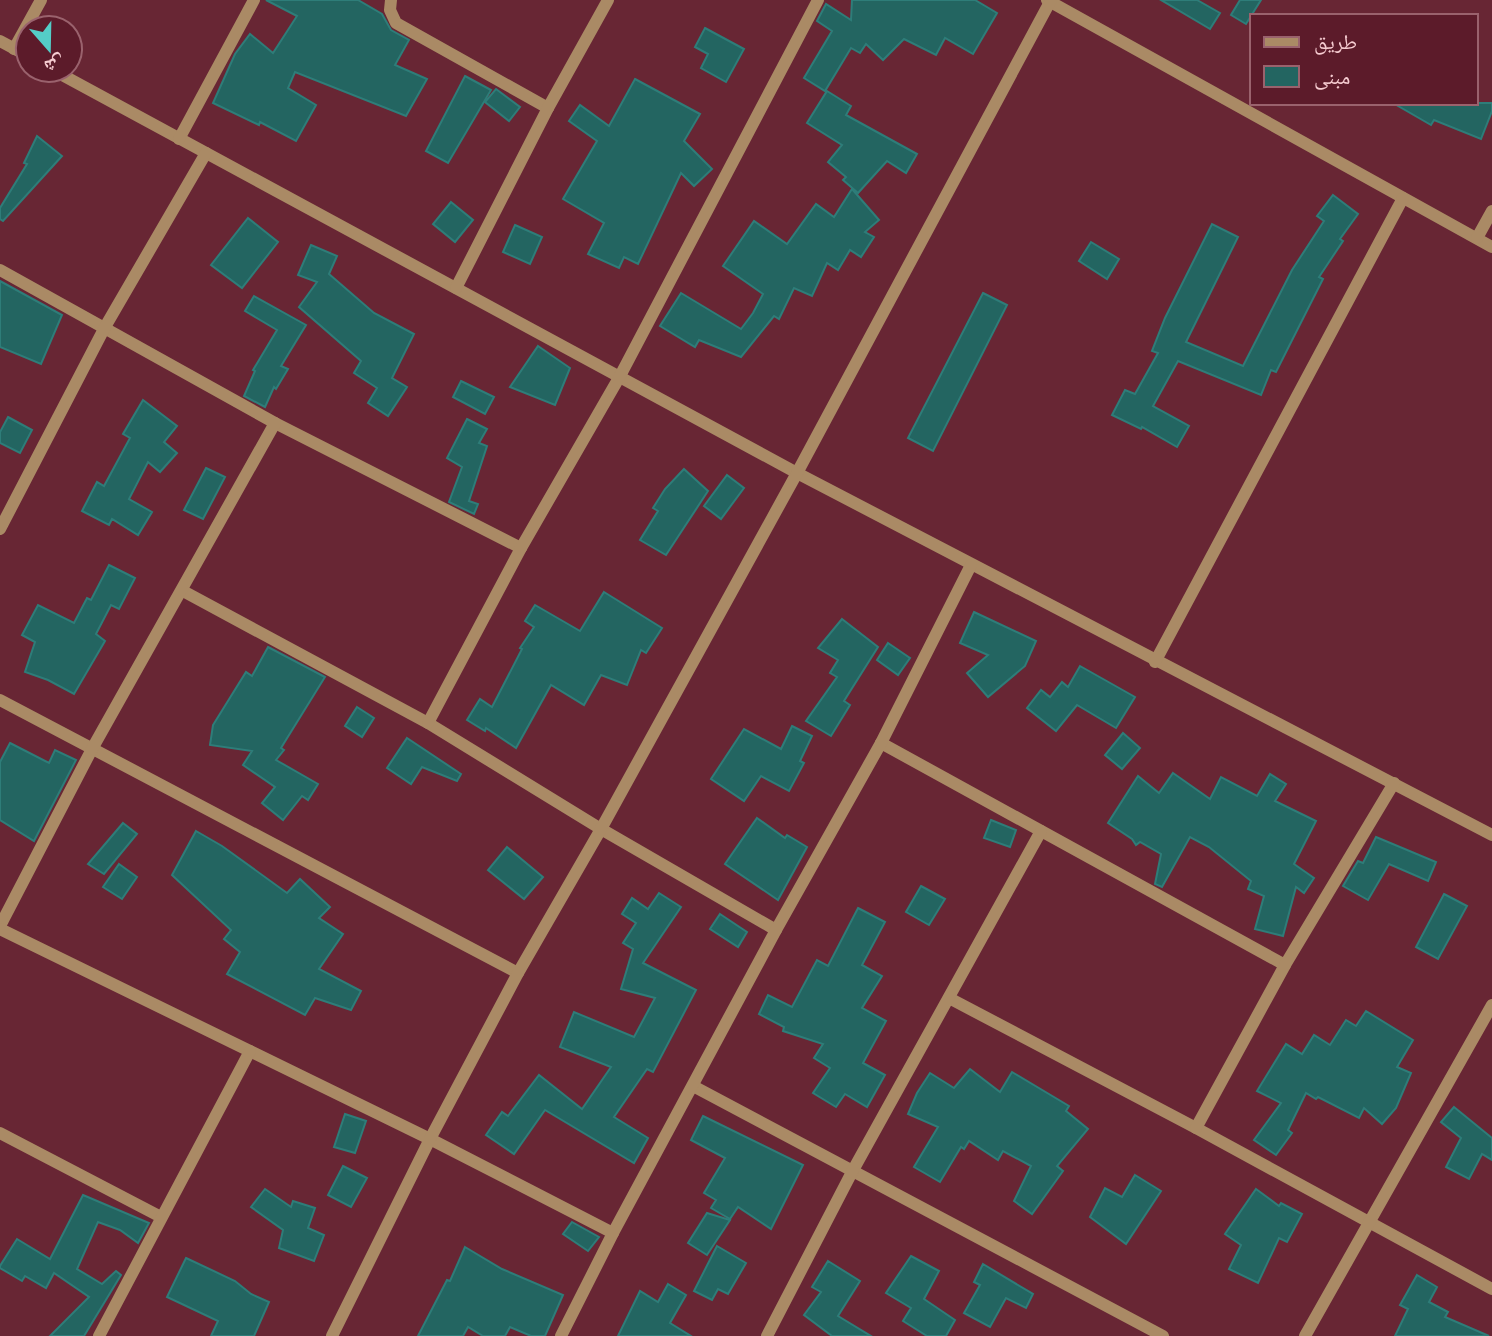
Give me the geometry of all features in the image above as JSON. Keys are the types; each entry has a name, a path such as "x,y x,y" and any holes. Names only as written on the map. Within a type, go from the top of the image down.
{"street":[{"path":"178,139 254,0"},
{"path":"391,0 390,10 396,23 548,108"},
{"path":"456,288 548,108 608,0"},
{"path":"428,723 521,548 620,376 818,0"},
{"path":"332,1336 430,1139 518,973 601,829 797,473 1050,1 1492,247"},
{"path":"78,84 797,473 1155,662 1492,835"},
{"path":"0,529 105,327 206,153"},
{"path":"1155,662 1403,198"},
{"path":"1476,238 1492,211"},
{"path":"0,270 275,423 521,548"},
{"path":"275,423 92,750 0,928 430,1139 613,1233"},
{"path":"561,1336 613,1233 776,930 881,743 971,565"},
{"path":"183,591 428,723 601,829 776,930"},
{"path":"0,700 518,973"},
{"path":"881,743 1285,965"},
{"path":"1196,1128 1285,965 1394,783"},
{"path":"767,1336 852,1172 1041,831"},
{"path":"948,998 1196,1128 1492,1289"},
{"path":"1305,1336 1492,1005"},
{"path":"99,1336 250,1051"},
{"path":"694,1086 1163,1336"},
{"path":"0,1133 161,1217"}],"building":[{"path":"266,0 358,0 382,14 391,30 409,40 395,65 427,79 406,116 295,72 288,88 316,105 296,141 260,122 259,125 213,103 235,54 250,34 273,53 297,16"},
{"path":"852,0 975,0 997,13 973,54 945,38 936,55 904,39 883,60 866,44 860,53 851,48 825,91 804,78 832,31 817,21 826,4 851,20"},
{"path":"1161,0 1197,0 1220,13 1210,29"},
{"path":"1240,0 1261,0 1246,24 1231,15"},
{"path":"705,28 744,49 726,82 701,68 708,54 695,47"},
{"path":"465,76 491,90 448,163 426,151"},
{"path":"635,79 700,114 684,141 712,169 694,186 681,173 638,264 624,257 619,268 588,254 604,223 563,199 597,141 569,121 580,105 609,126"},
{"path":"496,89 520,107 509,121 485,102"},
{"path":"827,91 851,106 846,115 917,154 906,173 887,161 858,193 843,180 846,177 828,162 842,145 807,123"},
{"path":"1492,103 1492,111 1481,139 1434,120 1431,125 1396,105"},
{"path":"37,136 62,156 3,221 0,219 0,208 27,164 24,163"},
{"path":"852,189 879,220 865,232 874,237 861,257 850,250 838,270 827,263 812,296 794,288 779,319 774,316 741,357 699,340 695,347 660,326 681,293 741,329 763,294 723,266 754,221 787,244 816,204 834,217"},
{"path":"1333,195 1358,214 1340,239 1343,241 1319,277 1323,279 1276,372 1271,370 1261,395 1178,361 1153,406 1189,426 1177,447 1142,427 1141,429 1112,415 1125,390 1135,394 1158,353 1152,351 1165,318 1212,224 1238,237 1186,342 1243,366 1292,270 1324,221 1317,216"},
{"path":"451,202 473,220 455,242 433,224"},
{"path":"248,218 278,242 242,288 211,265"},
{"path":"515,225 542,237 530,264 503,252"},
{"path":"1091,242 1119,259 1107,279 1079,261"},
{"path":"311,245 337,256 329,274 374,313 414,334 392,378 407,387 388,416 368,403 377,388 354,373 361,361 299,307 317,282 298,275"},
{"path":"0,281 62,315 41,364 0,347"},
{"path":"983,293 1007,305 933,451 908,438"},
{"path":"254,296 306,325 281,366 288,369 276,389 274,387 265,407 244,396 255,371 253,370 277,330 245,311"},
{"path":"538,346 570,368 555,405 510,387"},
{"path":"461,381 494,397 485,414 453,397"},
{"path":"143,400 177,426 164,442 177,453 160,472 148,462 129,499 152,512 138,535 112,519 109,525 82,511 97,482 104,486 130,438 123,434"},
{"path":"8,417 32,430 20,453 0,443 0,432"},
{"path":"467,419 487,429 479,443 487,446 469,501 478,504 474,514 449,502 462,467 447,458"},
{"path":"206,468 225,477 203,519 184,510"},
{"path":"684,469 708,491 666,555 640,540 658,511 653,508 665,489"},
{"path":"727,475 744,488 721,519 704,506"},
{"path":"109,565 135,578 119,609 111,605 96,634 105,641 74,694 48,680 25,672 35,642 22,635 38,605 74,623 87,598 91,600"},
{"path":"604,592 662,628 646,653 641,650 627,685 601,675 584,705 551,685 516,748 486,728 485,731 467,720 480,699 492,707 522,649 520,648 534,627 525,621 535,605 580,631"},
{"path":"974,612 1036,641 1025,666 988,697 967,673 988,655 960,643"},
{"path":"842,619 878,647 844,701 850,705 831,736 806,721 837,677 830,673 838,660 818,648"},
{"path":"888,643 910,658 898,675 877,660"},
{"path":"268,647 325,677 276,760 318,784 308,800 302,796 283,820 262,803 275,787 243,765 252,751 210,745 213,725 246,672 252,676"},
{"path":"1080,666 1135,697 1116,728 1077,705 1056,731 1027,708 1041,690 1050,697 1062,682 1068,687"},
{"path":"357,707 374,718 362,737 345,726"},
{"path":"792,726 812,736 800,761 804,763 789,791 761,776 744,801 711,779 744,729 781,749"},
{"path":"1123,733 1140,748 1122,769 1105,755"},
{"path":"407,738 461,774 457,781 422,767 411,784 387,768"},
{"path":"10,743 49,763 55,750 76,760 34,841 0,820 0,762"},
{"path":"1173,773 1210,799 1221,777 1257,796 1270,774 1286,784 1275,801 1316,821 1294,864 1314,878 1304,893 1296,887 1283,936 1255,929 1264,896 1248,889 1251,881 1209,847 1190,837 1162,887 1155,884 1161,854 1140,842 1136,845 1132,839 1108,823 1138,776 1159,793"},
{"path":"757,818 785,838 787,835 807,847 778,900 725,864"},
{"path":"991,820 1016,830 1010,847 984,838"},
{"path":"123,823 137,834 104,874 88,864"},
{"path":"196,831 222,846 287,893 300,879 330,907 319,918 343,934 319,969 361,991 351,1010 315,998 305,1015 227,974 240,952 224,939 231,930 172,875"},
{"path":"1376,837 1436,862 1428,881 1389,864 1368,900 1343,886 1358,861 1363,863"},
{"path":"507,847 543,877 524,899 488,870"},
{"path":"119,864 137,877 122,899 103,887"},
{"path":"921,886 945,899 929,925 906,912"},
{"path":"659,893 681,907 643,963 696,990 653,1072 647,1069 614,1117 648,1138 634,1163 545,1110 514,1154 486,1135 502,1112 508,1116 539,1075 582,1109 611,1067 560,1047 574,1012 634,1037 655,998 621,989 633,949 623,943 636,923 622,914 632,898 648,909"},
{"path":"1444,894 1467,906 1438,959 1416,947"},
{"path":"858,908 885,922 862,965 882,976 862,1008 886,1021 863,1063 885,1075 867,1107 845,1094 836,1107 813,1093 830,1068 814,1058 823,1044 783,1031 784,1027 759,1014 768,995 792,1007 817,960 828,966"},
{"path":"720,914 747,932 738,947 710,929"},
{"path":"1366,1011 1413,1040 1397,1067 1411,1073 1396,1108 1382,1124 1364,1108 1359,1118 1306,1093 1288,1130 1292,1133 1276,1155 1254,1140 1281,1103 1257,1091 1286,1044 1302,1054 1314,1035 1330,1045 1346,1020 1356,1026"},
{"path":"970,1069 1000,1092 1012,1072 1069,1106 1066,1111 1088,1129 1057,1166 1063,1171 1032,1214 1014,1201 1031,1166 1003,1151 998,1160 969,1141 964,1149 961,1147 940,1182 914,1167 938,1127 908,1114 917,1093 930,1073 954,1088"},
{"path":"1454,1107 1492,1138 1492,1160 1482,1154 1469,1179 1446,1167 1461,1138 1441,1122"},
{"path":"345,1114 366,1121 355,1153 334,1147"},
{"path":"703,1116 803,1165 771,1229 738,1207 730,1219 711,1208 716,1200 704,1193 725,1158 691,1140"},
{"path":"343,1166 367,1178 351,1207 328,1195"},
{"path":"1135,1175 1161,1191 1126,1244 1090,1217 1105,1188 1122,1197"},
{"path":"265,1189 291,1207 293,1201 315,1208 308,1228 324,1235 314,1261 279,1248 283,1230 251,1207"},
{"path":"1256,1189 1279,1206 1281,1203 1302,1214 1287,1242 1279,1238 1258,1283 1229,1269 1241,1245 1225,1234"},
{"path":"83,1195 149,1223 138,1243 120,1230 98,1222 77,1269 102,1284 116,1271 121,1275 84,1336 50,1336 89,1297 54,1273 46,1288 25,1276 22,1281 0,1266 17,1239 50,1259"},
{"path":"707,1213 730,1220 707,1255 688,1243"},
{"path":"572,1222 599,1237 588,1251 563,1234"},
{"path":"717,1246 746,1263 728,1294 718,1289 712,1300 694,1291"},
{"path":"465,1247 502,1269 563,1295 545,1336 531,1336 510,1327 505,1336 483,1336 468,1327 463,1336 418,1336 447,1280 450,1281"},
{"path":"911,1256 939,1271 924,1299 955,1320 946,1336 927,1336 903,1321 911,1308 886,1293"},
{"path":"186,1258 235,1281 251,1294 269,1302 254,1336 211,1336 218,1321 167,1297"},
{"path":"828,1261 860,1281 838,1316 871,1336 832,1336 804,1315 821,1292 812,1287"},
{"path":"983,1264 1033,1294 1026,1308 1006,1298 990,1327 964,1313 980,1285 974,1282"},
{"path":"1417,1275 1437,1287 1429,1302 1448,1312 1445,1317 1489,1336 1395,1336 1408,1309 1400,1305"},
{"path":"668,1284 686,1295 670,1323 691,1336 618,1336 640,1291 658,1302"}]}
